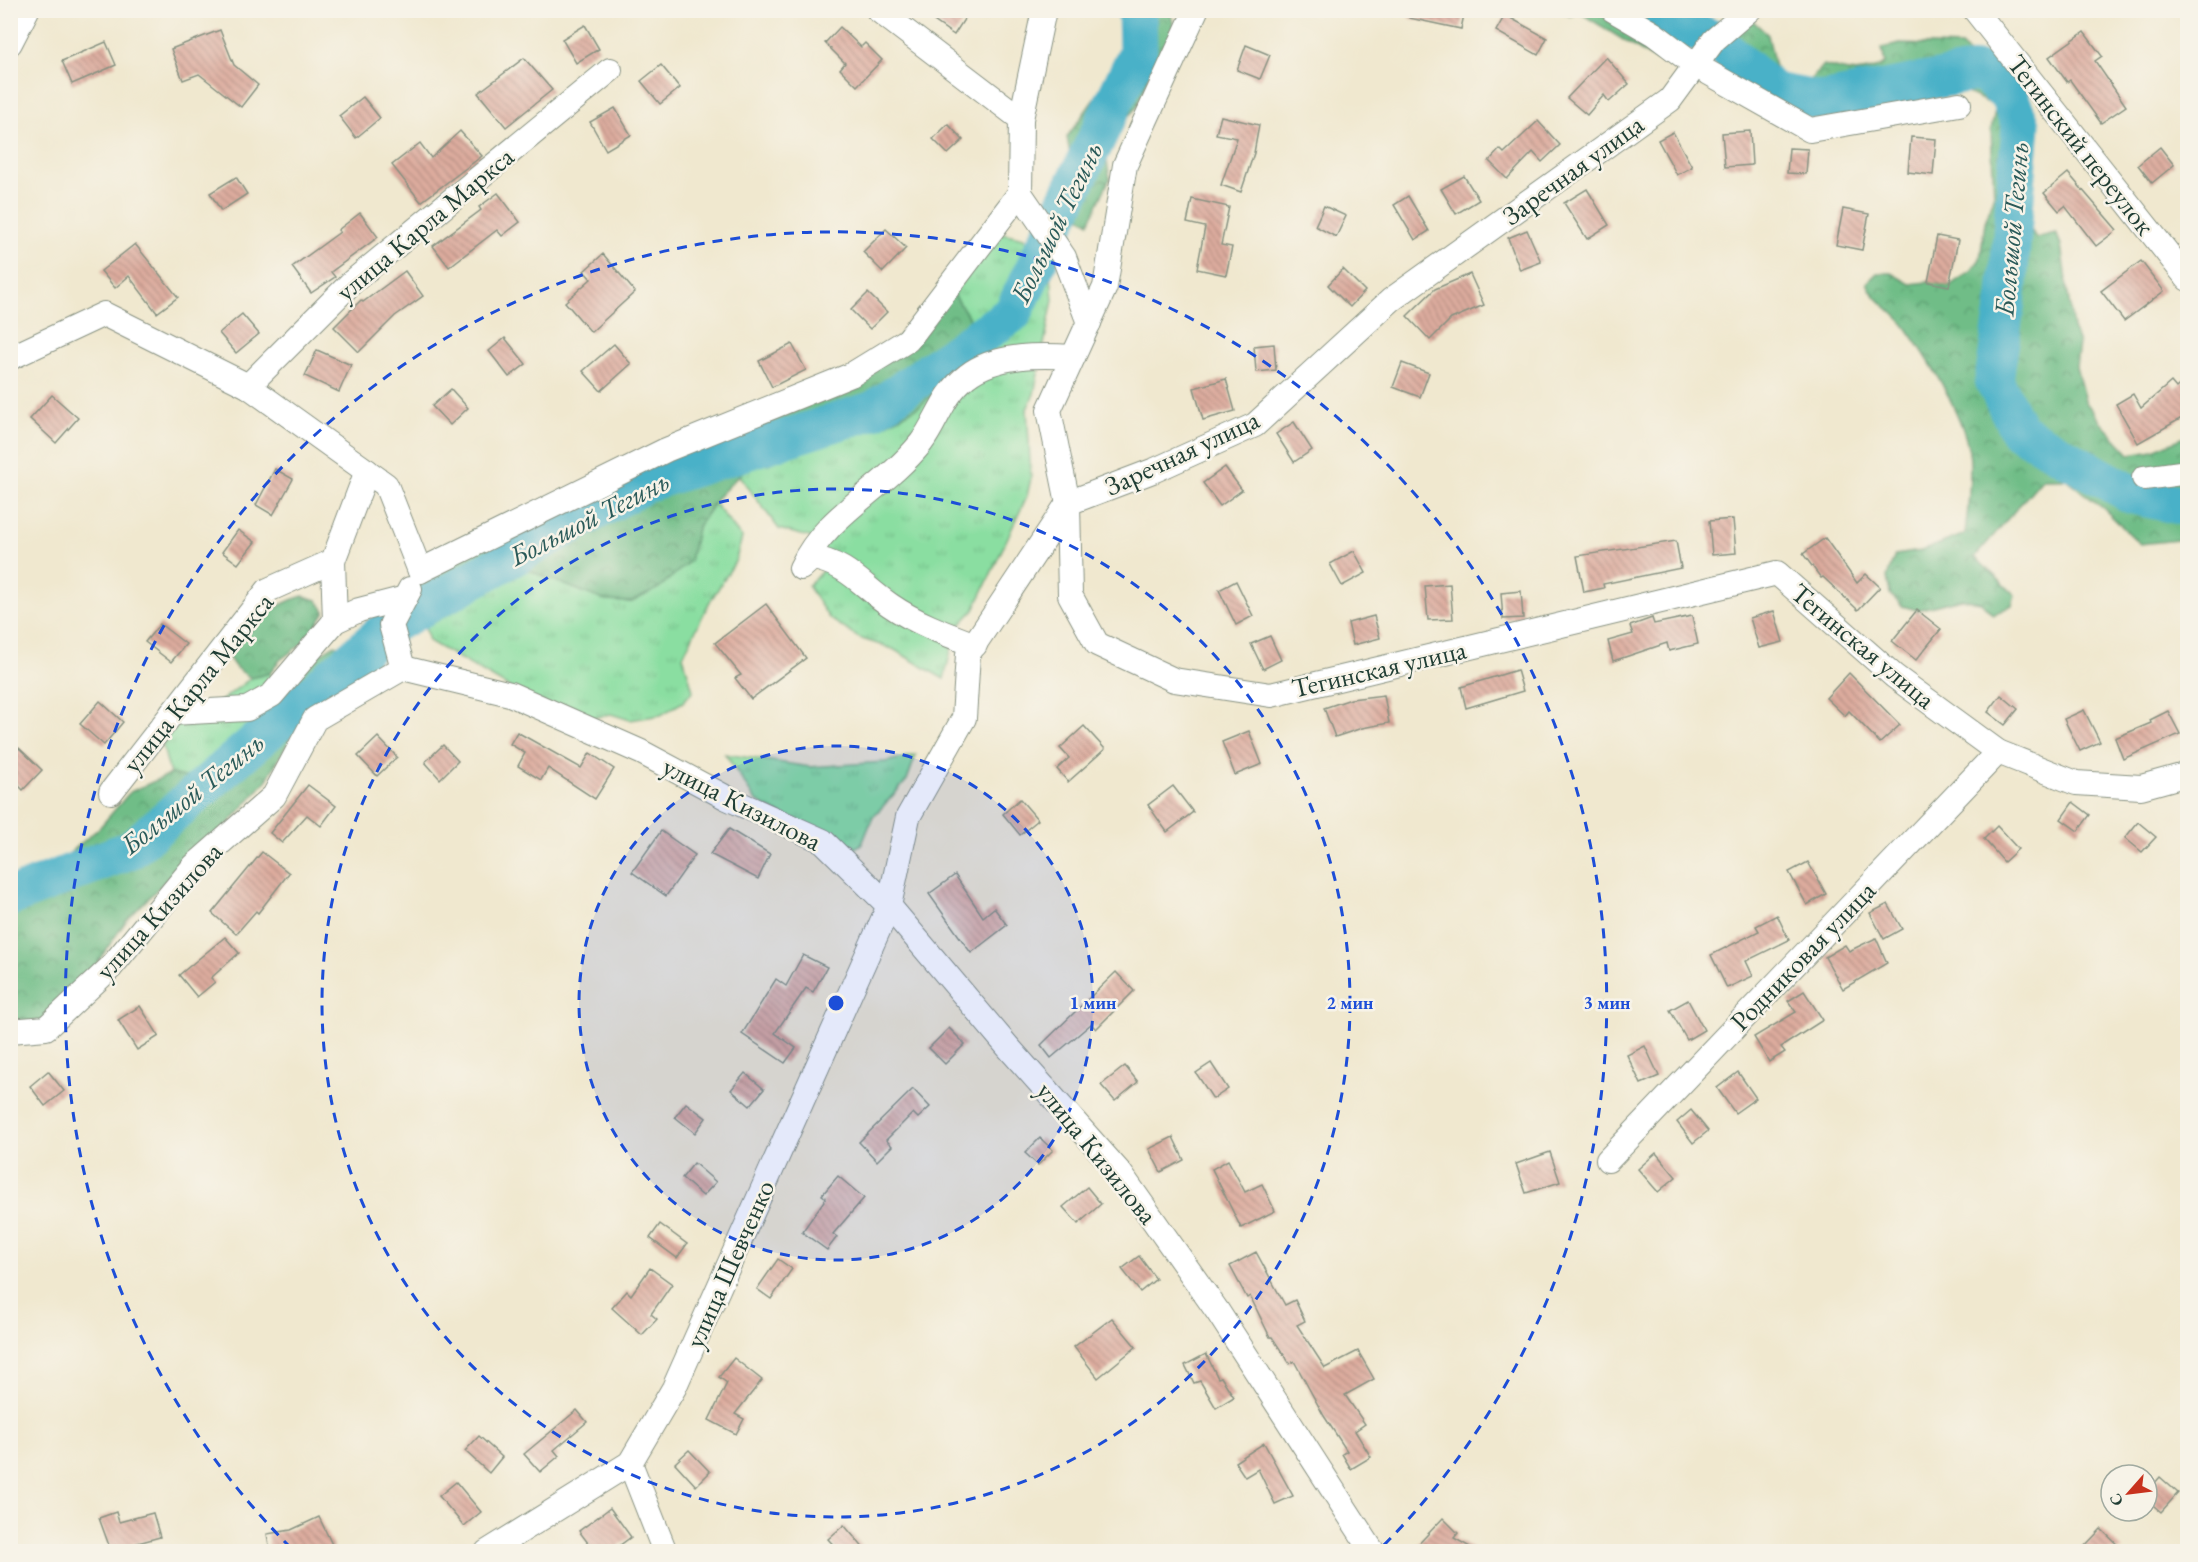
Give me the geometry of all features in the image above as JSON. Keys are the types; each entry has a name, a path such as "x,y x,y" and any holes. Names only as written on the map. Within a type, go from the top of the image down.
{"street":[{"path":"10,43 27,10"},
{"path":"878,10 1021,119"},
{"path":"1044,10 1021,119 1020,193 1064,257 1089,323"},
{"name":"Заречная улица","path":"1196,10 1125,165 1105,287 1050,410 1068,503 1155,470 1255,425 1391,300 1670,100 1714,40 1749,10"},
{"path":"1613,10 1654,34 1695,65 1810,130 1959,104"},
{"name":"Тегинский переулок","path":"1975,10 2187,279"},
{"name":"улица Карла Маркса","path":"248,386 352,282 610,70"},
{"path":"403,668 390,625 420,571 666,450 851,375 908,340 1020,193"},
{"path":"10,358 104,314 248,386 386,485 420,571"},
{"path":"975,645 940,631 891,606 832,561 812,558 801,568 810,550 840,516 887,478 922,442 941,406 968,375 1015,359 1042,356 1073,357"},
{"path":"335,621 333,561 367,471"},
{"path":"2144,478 2187,472"},
{"path":"889,906 908,817 964,718 968,654 1068,503"},
{"name":"Тегинская улица","path":"1068,503 1070,595 1096,644 1174,680 1271,695 1777,573 1894,676 1998,752 2076,783 2141,787 2187,774"},
{"name":"улица Карла Маркса","path":"111,792 268,590 333,561"},
{"path":"172,713 247,709 272,695 335,621 359,610 405,598"},
{"name":"улица Кизилова","path":"10,1031 46,1028 111,967 194,866 274,796 315,719 403,668 510,694 641,752 727,798 823,841 889,906 1008,1047 1120,1173 1218,1312 1373,1551"},
{"name":"Родниковая улица","path":"1608,1160 1998,752"},
{"name":"улица Шевченко","path":"487,1551 630,1463 674,1388 889,906"},
{"path":"630,1463 665,1551"}],"green space":[{"path":"1141,11 1170,11 1175,31 1151,70 1137,107 1103,142 1110,178 1089,223 1054,200 1072,168 1067,137 1120,63 1130,27"},
{"path":"1561,11 1666,11 1700,28 1694,49 1655,60 1579,12 1570,16"},
{"path":"1752,20 1768,35 1776,72 1787,86 1808,82 1824,65 1854,72 1876,68 1885,64 1882,48 1900,44 1962,46 1996,93 1996,105 2025,108 2034,119 2027,147 2024,218 2036,238 2056,233 2061,245 2073,329 2079,343 2076,367 2085,401 2103,425 2130,454 2153,450 2187,436 2187,539 2140,544 2104,509 2066,479 2042,479 1975,557 2015,595 2012,605 1993,615 1981,602 1961,599 1917,610 1902,606 1890,594 1887,577 1895,555 1921,551 1965,534 1970,465 1964,431 1937,374 1906,327 1875,296 1867,283 1877,273 1891,273 1910,284 1928,282 1949,286 1972,270 1980,259 1985,222 1994,197 1991,130 1996,106 1963,91 1934,92 1902,95 1853,112 1828,117 1799,117 1777,104 1754,84 1722,68 1714,59"},
{"path":"1002,233 1024,238 1051,275 1053,300 1034,394 1027,409 1031,478 1027,496 974,610 956,629 944,679 893,649 859,638 829,618 808,586 823,570 817,539 779,529 738,474 750,464 768,464 826,435 885,425 958,371 973,324 953,293"},
{"path":"953,293 973,324 958,371 920,406 885,425 826,435 768,464 750,464 718,497 697,528 690,561 659,588 632,602 606,601 528,570 499,574 475,599 431,624 422,617 391,625 420,571 851,375"},
{"path":"714,503 742,538 735,562 709,603 683,656 693,691 683,702 661,715 630,720 611,714 584,720 512,689 429,641 422,617 431,624 475,599 499,574 528,570 606,601 632,602 697,528"},
{"path":"303,596 317,600 325,611 307,640 280,660 270,673 251,678 236,668 226,654 242,636 280,605"},
{"path":"335,645 364,661 359,677 303,717 266,781 230,822 170,876 126,921 97,963 50,1016 11,1041 11,881 38,873 64,858 100,827 130,792 170,774 195,779 233,773 288,695 306,662"},
{"path":"270,673 281,705 233,773 195,779 170,774 162,743 178,725 197,719 251,678"},
{"path":"725,754 810,767 885,762 916,755 907,780 873,817 862,844 848,852 756,801"}],"building":[{"path":"941,10 970,10 954,35 934,21"},
{"path":"1410,10 1465,10 1461,29 1409,18"},
{"path":"1505,15 1547,38 1538,55 1496,31"},
{"path":"585,25 599,49 576,63 562,39"},
{"path":"840,27 861,47 865,43 882,60 857,86 840,69 845,63 825,43"},
{"path":"220,30 234,65 258,85 241,107 199,74 183,80 171,49"},
{"path":"2084,32 2102,56 2095,61 2126,106 2101,123 2070,80 2067,82 2049,57"},
{"path":"106,42 116,65 72,84 62,61"},
{"path":"1246,45 1270,55 1260,79 1237,70"},
{"path":"1606,57 1629,84 1609,102 1604,95 1587,115 1567,98"},
{"path":"524,58 552,90 506,127 478,93"},
{"path":"661,65 680,88 660,104 641,81"},
{"path":"363,97 380,118 356,138 339,116"},
{"path":"615,108 631,135 606,150 590,122"},
{"path":"1221,116 1259,125 1254,153 1241,192 1221,185 1237,138 1216,134"},
{"path":"1538,121 1560,145 1542,162 1533,152 1507,179 1489,161 1500,149 1504,153"},
{"path":"948,124 963,140 948,154 933,139"},
{"path":"460,131 482,156 421,202 392,165 420,143 431,158"},
{"path":"1750,131 1752,165 1725,167 1722,133"},
{"path":"1673,132 1692,167 1677,175 1658,140"},
{"path":"1911,137 1936,139 1933,175 1908,172"},
{"path":"2160,147 2174,165 2152,183 2138,165"},
{"path":"1789,148 1808,149 1806,174 1787,173"},
{"path":"2068,173 2117,230 2096,246 2065,206 2059,211 2044,193"},
{"path":"1464,176 1479,200 1456,214 1441,189"},
{"path":"236,177 247,194 221,211 210,193"},
{"path":"1587,189 1609,225 1587,239 1564,203"},
{"path":"498,193 520,222 502,236 497,230 449,267 433,246 481,210 479,207"},
{"path":"1408,196 1429,231 1415,240 1394,205"},
{"path":"1192,199 1229,207 1221,245 1232,247 1226,275 1197,269 1205,227 1187,223"},
{"path":"1324,206 1346,216 1336,237 1315,226"},
{"path":"1843,209 1869,214 1862,250 1836,245"},
{"path":"360,213 378,237 331,272 335,277 311,293 292,267 340,232 338,230"},
{"path":"886,229 906,248 883,272 863,252"},
{"path":"1527,230 1541,262 1520,270 1508,238"},
{"path":"1937,236 1958,240 1949,286 1928,282"},
{"path":"135,244 178,297 157,313 129,276 115,288 101,271"},
{"path":"603,254 635,292 591,332 565,302 591,279 584,271"},
{"path":"2141,261 2164,291 2124,321 2101,291"},
{"path":"1343,269 1365,291 1350,307 1328,285"},
{"path":"405,271 423,296 395,316 359,352 334,327 361,300 363,302"},
{"path":"1470,274 1484,305 1451,319 1430,340 1407,316 1435,289"},
{"path":"868,293 887,312 870,329 851,310"},
{"path":"242,314 259,334 236,353 219,333"},
{"path":"505,338 526,364 509,377 489,351"},
{"path":"614,344 631,364 601,391 583,371"},
{"path":"792,344 806,370 772,387 759,361"},
{"path":"1274,344 1276,370 1256,372 1254,346"},
{"path":"317,350 351,365 339,392 305,376"},
{"path":"1402,363 1429,373 1420,397 1393,387"},
{"path":"2187,378 2187,415 2138,443 2116,404 2133,394 2141,408 2171,382 2176,388"},
{"path":"1226,379 1235,411 1203,420 1194,388"},
{"path":"451,389 468,408 450,425 432,406"},
{"path":"52,395 78,418 56,443 30,419"},
{"path":"1294,422 1312,450 1294,462 1276,434"},
{"path":"1225,467 1242,490 1220,506 1203,483"},
{"path":"275,469 293,479 273,515 256,505"},
{"path":"1733,519 1736,553 1712,555 1709,521"},
{"path":"238,530 255,542 238,564 222,552"},
{"path":"1825,538 1857,583 1866,574 1880,587 1858,610 1823,577 1821,578 1803,554"},
{"path":"1676,541 1681,568 1603,584 1604,588 1584,592 1577,556"},
{"path":"1354,551 1366,573 1342,586 1330,564"},
{"path":"1236,581 1253,616 1236,625 1219,590"},
{"path":"1450,584 1453,619 1428,620 1425,586"},
{"path":"1521,591 1523,618 1503,619 1501,593"},
{"path":"766,604 806,658 751,699 735,678 741,675 715,643"},
{"path":"1917,610 1941,629 1916,660 1892,641"},
{"path":"1774,611 1783,642 1759,648 1750,618"},
{"path":"1374,616 1380,638 1353,645 1348,623"},
{"path":"1692,616 1698,644 1669,651 1667,643 1613,661 1608,641 1633,634 1630,626 1652,618 1654,624"},
{"path":"160,624 186,644 171,662 145,642"},
{"path":"1270,636 1281,660 1263,669 1251,644"},
{"path":"1517,670 1523,691 1466,708 1461,687"},
{"path":"1849,673 1900,725 1880,743 1849,711 1845,716 1826,698"},
{"path":"1384,695 1389,723 1362,728 1335,737 1324,708 1351,699"},
{"path":"2001,695 2018,709 2005,725 1988,712"},
{"path":"100,701 123,722 104,745 80,724"},
{"path":"2084,710 2100,742 2080,751 2064,719"},
{"path":"2168,711 2180,734 2123,759 2115,738 2151,723 2150,720"},
{"path":"1084,726 1105,749 1068,782 1057,769 1069,758 1060,748"},
{"path":"1249,731 1262,764 1235,775 1222,742"},
{"path":"517,732 581,768 590,753 614,769 595,799 548,768 541,780 518,766 525,753 510,744"},
{"path":"378,737 397,757 377,776 358,756"},
{"path":"443,745 458,761 440,779 425,762"},
{"path":"19,748 42,770 23,790 10,777 10,757"},
{"path":"308,785 336,806 321,826 307,815 282,843 270,833"},
{"path":"1173,786 1193,812 1167,832 1148,805"},
{"path":"1020,799 1038,820 1020,835 1003,814"},
{"path":"2073,802 2090,815 2078,831 2061,819"},
{"path":"2138,822 2156,837 2142,852 2125,838"},
{"path":"1997,826 2018,849 2004,862 1984,839"},
{"path":"729,829 770,854 758,879 710,854"},
{"path":"661,831 695,855 666,896 632,872"},
{"path":"262,852 289,873 258,913 256,911 236,934 212,913"},
{"path":"1808,862 1826,894 1807,905 1789,872"},
{"path":"955,875 983,917 994,908 1007,925 971,953 929,894"},
{"path":"1888,904 1902,929 1884,939 1870,913"},
{"path":"1777,915 1789,940 1746,961 1753,976 1727,988 1711,955 1759,931 1756,926"},
{"path":"225,937 239,953 211,978 215,982 197,997 179,975"},
{"path":"1876,938 1887,963 1843,989 1825,957 1845,945 1849,951"},
{"path":"803,955 827,967 813,992 806,988 775,1033 796,1048 785,1063 742,1034 776,979 786,986"},
{"path":"1116,972 1134,991 1096,1029 1091,1024 1051,1058 1041,1045"},
{"path":"1804,991 1823,1020 1781,1047 1785,1052 1769,1062 1754,1037 1796,1012 1788,1001"},
{"path":"1688,1000 1704,1030 1687,1040 1670,1010"},
{"path":"140,1006 159,1036 137,1050 118,1020"},
{"path":"949,1028 965,1044 945,1064 929,1048"},
{"path":"1645,1046 1659,1076 1641,1084 1627,1055"},
{"path":"1211,1063 1228,1089 1213,1099 1196,1073"},
{"path":"1125,1066 1138,1082 1115,1101 1101,1085"},
{"path":"48,1071 64,1091 45,1106 30,1086"},
{"path":"1738,1072 1756,1098 1735,1113 1717,1088"},
{"path":"745,1073 764,1089 750,1106 731,1090"},
{"path":"913,1089 930,1107 918,1118 913,1113 886,1140 892,1146 877,1161 859,1142"},
{"path":"686,1103 706,1118 695,1133 675,1117"},
{"path":"1691,1110 1708,1131 1693,1143 1677,1122"},
{"path":"1173,1137 1184,1160 1161,1172 1149,1149"},
{"path":"1040,1138 1053,1150 1038,1165 1025,1153"},
{"path":"1550,1152 1560,1182 1526,1193 1516,1164"},
{"path":"1656,1153 1676,1177 1658,1192 1638,1169"},
{"path":"1228,1160 1245,1192 1262,1184 1275,1211 1241,1228 1212,1169"},
{"path":"694,1163 716,1182 703,1196 682,1178"},
{"path":"838,1176 864,1198 833,1234 837,1237 827,1250 802,1232 826,1198 822,1195"},
{"path":"1087,1187 1101,1204 1078,1224 1063,1207"},
{"path":"660,1224 687,1244 677,1258 650,1238"},
{"path":"1256,1252 1285,1305 1295,1300 1305,1321 1297,1325 1325,1368 1358,1351 1374,1379 1345,1395 1365,1424 1355,1431 1371,1457 1351,1469 1342,1454 1347,1451 1324,1416 1294,1361 1290,1364 1270,1337 1250,1296 1247,1298 1230,1266"},
{"path":"1139,1256 1156,1279 1140,1292 1122,1269"},
{"path":"778,1259 792,1269 771,1299 757,1289"},
{"path":"650,1268 672,1284 651,1314 657,1319 642,1335 612,1308 627,1291 631,1295"},
{"path":"1112,1318 1136,1347 1098,1378 1074,1347"},
{"path":"1206,1354 1218,1378 1221,1377 1234,1397 1216,1408 1200,1381 1194,1383 1185,1365"},
{"path":"734,1358 762,1380 735,1414 744,1419 736,1434 709,1420 727,1383 719,1377"},
{"path":"577,1410 587,1422 554,1450 559,1456 540,1472 524,1454"},
{"path":"479,1436 502,1457 489,1473 465,1451"},
{"path":"1264,1443 1293,1496 1275,1504 1258,1469 1245,1477 1235,1462"},
{"path":"689,1450 710,1472 696,1486 675,1463"},
{"path":"2159,1478 2178,1493 2161,1512 2159,1510"},
{"path":"456,1482 481,1512 464,1526 439,1496"},
{"path":"610,1508 631,1537 612,1551 594,1551 579,1531"},
{"path":"116,1512 119,1522 153,1513 160,1537 127,1546 129,1551 111,1551 99,1518"},
{"path":"319,1517 335,1551 270,1551 267,1534 291,1530"},
{"path":"1443,1518 1458,1533 1454,1538 1477,1551 1412,1551"},
{"path":"844,1525 866,1551 839,1551 828,1539"},
{"path":"2101,1529 2124,1551 2080,1551"}],"waterway":[{"name":"Большой Тегинь","path":"10,897 132,849 391,625 646,483 874,410 1013,313 1138,52 1137,10"},
{"name":"Большой Тегинь","path":"1644,10 1714,40 1774,92 1821,101 1981,71 2008,95 2021,125 2007,295 1994,380 2019,431 2133,495 2188,507"}]}
